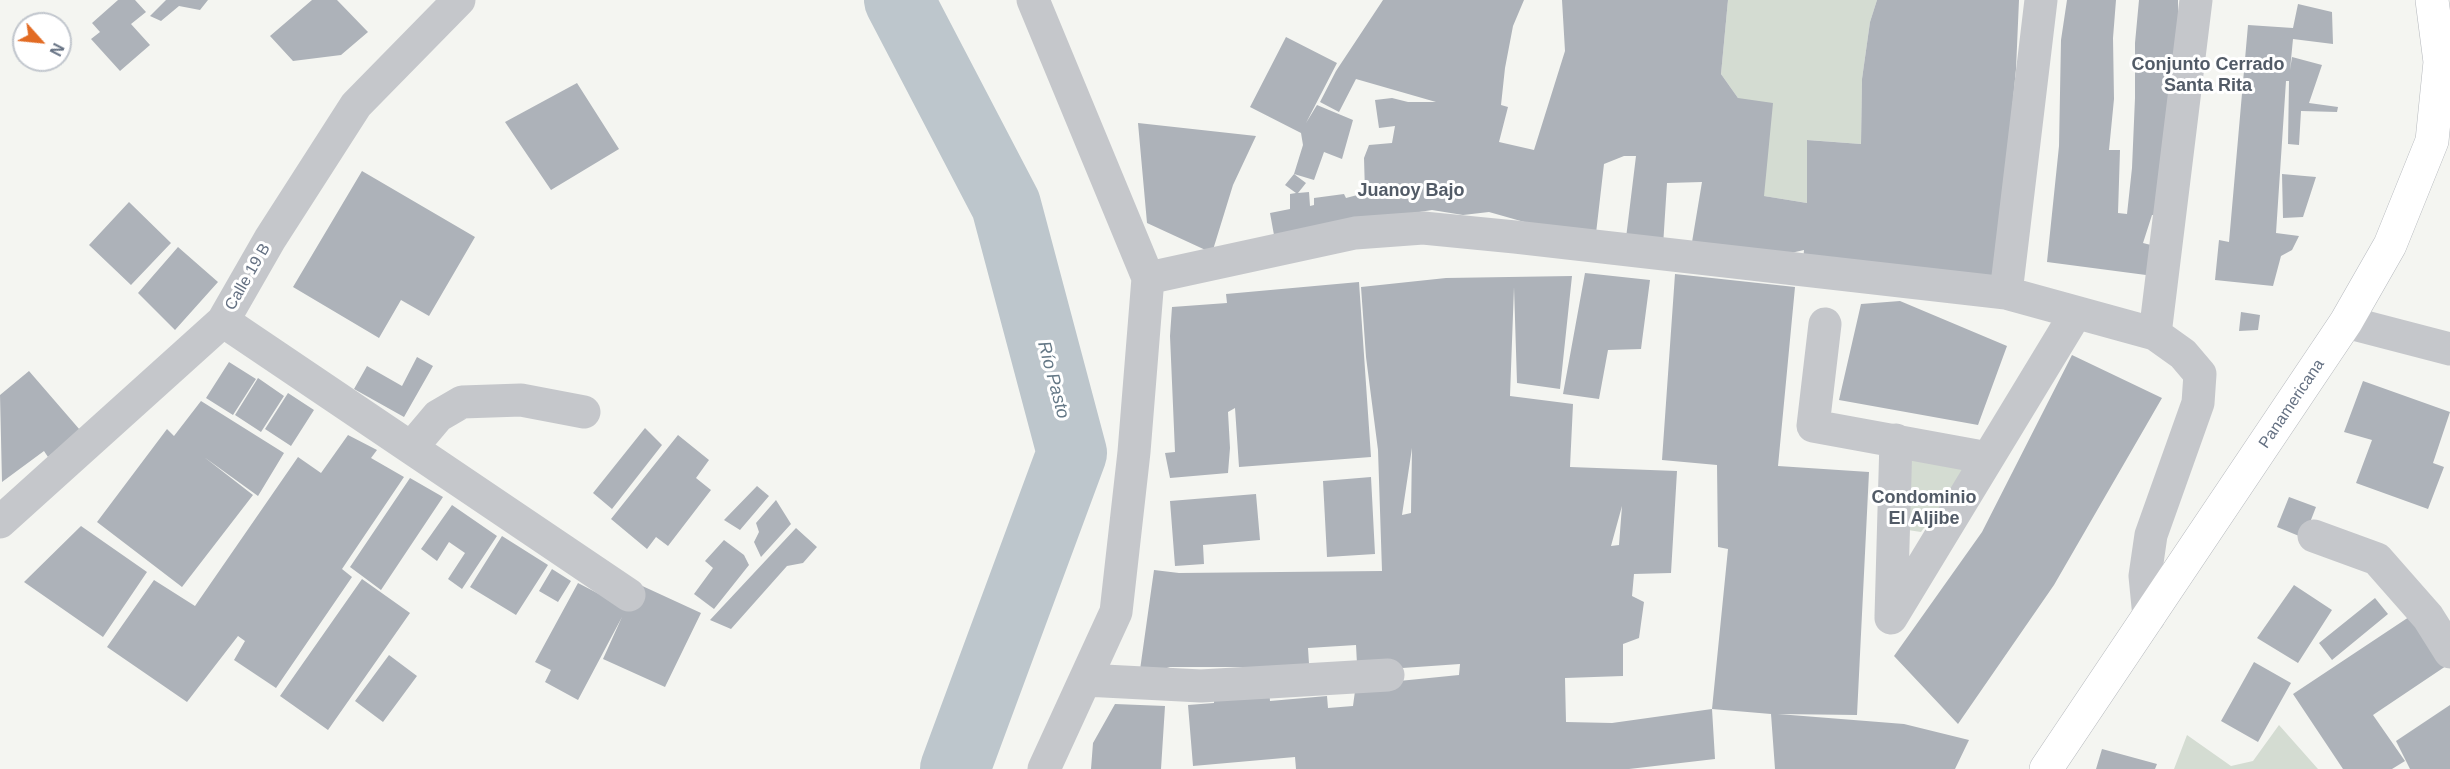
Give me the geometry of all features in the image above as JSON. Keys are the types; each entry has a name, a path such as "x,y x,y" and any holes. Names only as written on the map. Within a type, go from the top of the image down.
{"main road":[{"name":"Panamericana","path":"2046,769 2346,322 2390,245 2432,141 2440,62 2432,0"}],"street":[{"name":"Calle 19 B","path":"0,522 223,321 270,239 356,105 459,0"},
{"path":"1033,0 1148,278 1134,452 1116,612 1044,769"},
{"path":"2006,293 2041,0"},
{"path":"2155,334 2196,0"},
{"path":"1148,278 1354,233 1423,228 2006,293 2155,334 2183,354 2200,374 2198,403 2151,535 2145,576 2149,617"},
{"path":"1896,440 1891,618 2076,312"},
{"path":"223,321 629,595"},
{"path":"2346,322 2450,349"},
{"path":"1825,324 1813,426 1988,458"},
{"path":"411,448 438,416 462,402 521,400 584,412"},
{"path":"2314,536 2377,559 2428,617 2450,652"},
{"path":"1085,680 1201,686 1388,675"}],"shaded area":[{"path":"1728,0 1877,0 1870,22 1862,79 1861,144 1808,140 1807,203 1764,196 1738,98 1721,74"},
{"path":"1903,451 1972,463 1921,532 1901,529"},
{"path":"2279,725 2318,769 2174,769 2187,735 2231,766 2253,761"}],"building":[{"path":"118,0 135,0 146,12 131,24 150,45 120,71 91,39 100,32 92,23"},
{"path":"166,0 208,0 200,10 179,6 161,21 150,16"},
{"path":"312,0 337,0 368,32 341,55 293,61 270,36"},
{"path":"1383,0 1524,0 1513,26 1505,68 1501,105 1508,107 1499,142 1534,150 1565,51 1562,0 1728,0 1721,74 1738,98 1773,103 1764,196 1807,203 1807,140 1861,144 1862,79 1870,22 1877,0 2019,0 2016,69 1996,280 1803,262 1804,250 1756,261 1691,248 1702,182 1667,183 1663,246 1626,238 1636,156 1624,156 1604,164 1595,242 1489,212 1463,215 1432,210 1274,235 1270,213 1290,209 1290,194 1296,193 1285,185 1294,174 1306,183 1298,193 1309,192 1310,206 1314,205 1314,198 1344,194 1346,198 1365,193 1364,158 1369,145 1392,143 1395,126 1379,128 1375,100 1392,98 1408,102 1436,102 1356,79 1339,112 1320,102 1336,71"},
{"path":"2067,0 2116,0 2113,38 2114,99 2109,150 2120,150 2118,213 2127,214 2132,168 2135,43 2139,0 2178,0 2178,44 2159,215 2152,215 2143,243 2155,246 2146,275 2047,262 2059,146 2061,40"},
{"path":"2298,4 2332,12 2333,44 2293,39 2290,70 2292,57 2322,65 2309,103 2338,107 2337,112 2301,111 2299,145 2288,144 2289,81 2286,81 2276,233 2299,236 2292,250 2281,256 2273,286 2215,280 2219,240 2229,242 2248,25 2293,28"},
{"path":"1286,37 1337,63 1306,123 1317,105 1353,120 1342,159 1324,152 1314,180 1294,174 1303,145 1301,133 1250,107"},
{"path":"577,83 619,149 551,190 505,122"},
{"path":"1138,123 1256,136 1233,185 1212,253 1147,223"},
{"path":"362,171 475,237 429,316 401,300 379,338 293,287"},
{"path":"2282,174 2316,177 2303,217 2283,218"},
{"path":"129,202 171,243 131,285 89,245"},
{"path":"178,247 218,282 175,330 138,293"},
{"path":"1585,273 1650,280 1641,349 1608,350 1599,399 1563,394"},
{"path":"1675,274 1795,287 1778,466 1869,472 1857,715 1778,714 1904,724 1969,740 1955,769 1775,769 1771,714 1712,709 1728,549 1718,547 1717,465 1662,460"},
{"path":"1572,276 1560,389 1517,383 1514,287 1510,396 1573,404 1570,467 1677,471 1671,573 1634,574 1632,596 1644,602 1639,638 1623,644 1623,676 1565,678 1566,722 1612,723 1712,709 1715,759 1629,769 1296,769 1295,757 1193,766 1188,705 1214,703 1214,693 1269,689 1270,701 1327,696 1328,708 1353,706 1355,691 1389,682 1459,675 1460,664 1388,669 1357,664 1356,645 1308,648 1309,664 1260,667 1170,667 1139,677 1154,570 1179,573 1382,571 1378,450 1366,357 1361,287 1446,278","holes":["1412,448 1411,513 1402,515","1622,506 1619,545 1611,546"]},
{"path":"1359,282 1371,457 1239,467 1235,408 1228,412 1230,448 1228,473 1170,478 1165,453 1175,452 1170,336 1172,307 1227,303 1226,294"},
{"path":"1900,301 2007,346 1978,425 1839,400 1861,304"},
{"path":"2241,312 2260,315 2258,330 2239,331"},
{"path":"2072,355 2162,398 2054,585 1958,724 1894,656 1982,532"},
{"path":"417,357 433,366 404,417 354,389 367,366 402,386"},
{"path":"229,362 256,379 233,415 206,398"},
{"path":"29,371 80,430 48,457 44,451 2,482 0,395"},
{"path":"258,378 284,396 261,432 235,415"},
{"path":"2363,381 2450,412 2433,463 2444,467 2428,509 2356,483 2372,440 2344,432"},
{"path":"288,393 314,410 291,446 265,429"},
{"path":"201,401 284,453 258,496 204,457 253,495 182,587 97,522 167,429 174,436"},
{"path":"645,428 662,445 612,509 593,493"},
{"path":"348,435 377,450 371,458 404,477 342,569 352,577 276,688 234,660 245,641 238,636 187,702 107,647 154,580 195,606 298,457 321,473"},
{"path":"678,435 709,460 696,478 711,490 668,546 656,537 647,549 611,519"},
{"path":"1371,477 1375,554 1327,557 1323,481"},
{"path":"410,478 443,497 381,590 350,567"},
{"path":"757,486 769,496 740,530 724,520"},
{"path":"1256,494 1260,540 1203,545 1204,564 1175,566 1170,501"},
{"path":"2289,497 2316,507 2304,538 2277,527"},
{"path":"776,500 791,524 761,557 754,542 759,532 756,523"},
{"path":"452,505 497,536 462,589 448,579 465,553 449,542 437,561 421,549"},
{"path":"81,526 147,572 103,637 24,582"},
{"path":"796,528 817,547 803,563 787,566 731,629 710,620"},
{"path":"502,536 548,565 516,615 470,587"},
{"path":"724,540 744,555 749,565 714,609 694,594 713,568 705,561"},
{"path":"552,569 571,581 558,602 539,591"},
{"path":"362,579 410,613 328,730 280,696"},
{"path":"578,583 626,608 638,584 701,613 665,687 603,659 622,617 578,700 545,682 551,670 535,662"},
{"path":"2294,585 2332,610 2298,663 2257,638"},
{"path":"2375,598 2388,614 2332,660 2319,643"},
{"path":"2412,615 2446,666 2373,715 2405,761 2392,769 2343,769 2293,694"},
{"path":"389,655 417,676 383,722 355,701"},
{"path":"2254,662 2291,683 2258,742 2221,721"},
{"path":"1115,704 1165,706 1161,769 1091,769 1093,743"},
{"path":"2450,705 2450,769 2410,769 2396,741"},
{"path":"2102,749 2157,764 2155,769 2096,769"}],"waterway":[{"name":"Río Pasto","path":"899,0 1006,205 1072,453 955,769"}],"district":[{"name":"Conjunto Cerrado Santa Rita","path":"2208,76"},
{"name":"Juanoy Bajo","path":"1411,191"},
{"name":"Condominio El Aljibe","path":"1924,508"}]}
